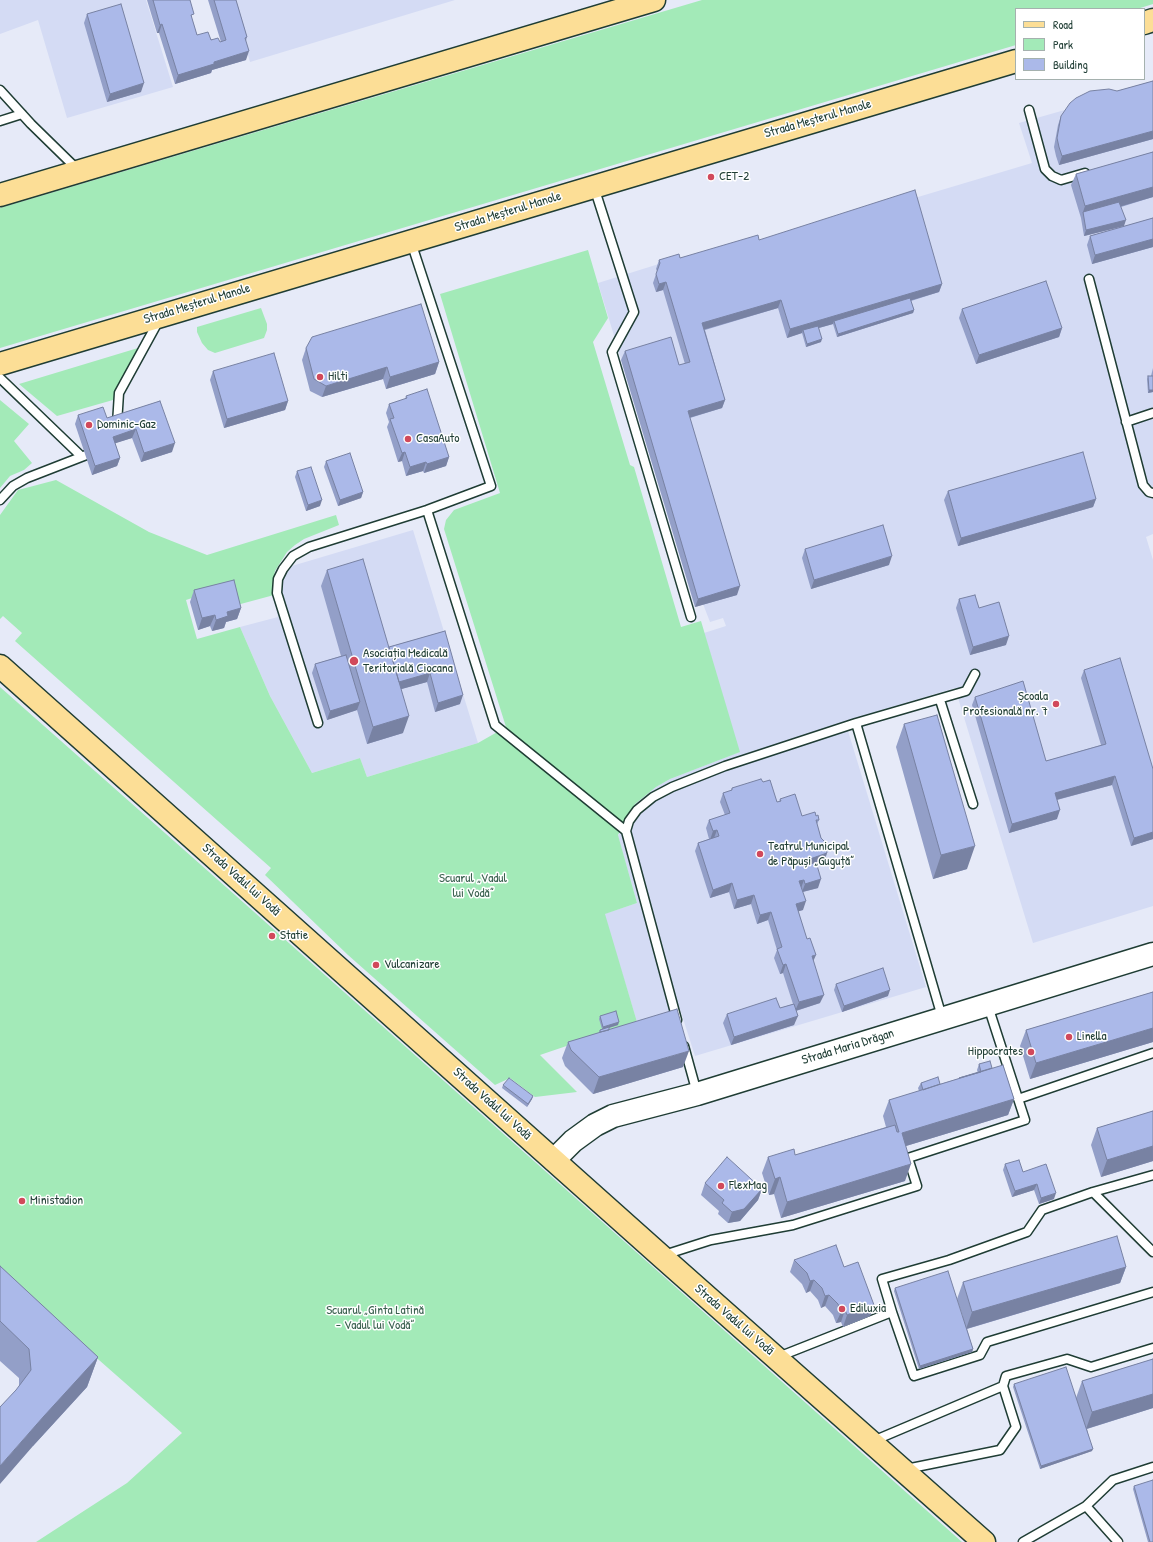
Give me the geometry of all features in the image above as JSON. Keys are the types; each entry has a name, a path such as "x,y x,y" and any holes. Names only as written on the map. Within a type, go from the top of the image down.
{"main road":[{"path":"0,195 654,0"},
{"name":"Strada Meșterul Manole","path":"0,364 1015,61"},
{"name":"Strada Vadul lui Vodă","path":"0,666 984,1542"},
{"name":"Strada Maria Drăgan","path":"554,1160 574,1141 596,1125 613,1116 697,1094 942,1018 988,1006 1153,954"}],"lane":[{"path":"0,90 79,171"},
{"path":"1029,110 1045,170 1052,176 1061,180 1096,169"},
{"path":"0,121 22,114"},
{"path":"594,186 634,312 612,352 691,617"},
{"path":"318,722 278,593 278,579 283,569 293,556 309,547 427,510 491,486 411,241"},
{"path":"1089,279 1143,485 1149,492 1153,493"},
{"path":"115,432 118,420 119,393 162,315"},
{"path":"0,378 81,456"},
{"path":"1126,422 1153,413"},
{"path":"0,500 19,482 100,448"},
{"path":"427,510 495,725 626,832"},
{"path":"697,1094 626,832 628,821 636,810 653,797 672,787 724,766 856,723 940,700 966,691 975,674"},
{"path":"940,700 973,804"},
{"path":"856,723 942,1018"},
{"path":"661,1256 711,1240 793,1225 917,1186 908,1158 1025,1120 988,1006"},
{"path":"1018,1099 1153,1053"},
{"path":"1153,1175 1093,1192 1042,1210 1027,1232 948,1260 882,1279 914,1376 980,1355 987,1342 1153,1292"},
{"path":"1093,1192 1153,1252"},
{"path":"777,1357 892,1312"},
{"path":"903,1470 1000,1450 1016,1427 1003,1386 1006,1376 1067,1359 1091,1367 1153,1348"},
{"path":"872,1442 1003,1386"},
{"path":"1023,1542 1086,1506 1113,1480 1153,1467"},
{"path":"1086,1506 1118,1542"}],"shaded area":[{"path":"0,0 146,0 173,87 67,118 38,20 0,34"},
{"path":"232,0 455,0 250,62"},
{"path":"1153,85 1153,534 1146,537 1153,560 1153,906 1033,943 955,688 845,721 926,987 695,1056 680,1009 637,1022 604,914 637,903 618,836 635,804 656,787 670,779 739,752 704,633 726,626 723,618 710,622 703,604 696,605 598,283 678,258 680,268 1032,163 1019,123"},
{"name":"Asociația Medicală Teritorială Ciocana","path":"413,530 478,743 367,777 360,758 312,773 270,696 240,627 278,617 272,589 275,571"}],"green space":[{"path":"702,0 1153,0 1153,4 1140,8 1015,8 1015,45 0,348 0,208"},
{"name":"Scuarul „Vadul lui Vodă”","path":"588,250 608,318 593,342 630,465 634,467 681,627 701,621 740,752 670,779 656,787 635,804 618,835 637,903 605,914 637,1022 540,1055 577,1092 535,1097 510,1078 495,1085 348,955 265,875 271,868 15,641 22,633 3,616 0,619 0,515 18,490 56,480 149,532 207,555 336,515 339,525 304,539 287,552 275,571 272,589 274,595 237,605 229,586 186,600 197,639 240,627 270,696 312,773 360,758 367,777 478,743 506,727 444,529 446,520 454,510 500,493 440,294"},
{"path":"261,308 267,324 267,330 264,338 215,353 208,350 202,343 197,332 197,327"},
{"path":"138,348 113,400 57,416 19,384"},
{"path":"0,400 29,424 14,441 32,463 24,470 10,476 0,488"},
{"name":"Scuarul „Ginta Latină - Vadul lui Vodă”","path":"0,687 962,1542 36,1542 127,1483 182,1433 0,1273"}],"building":[{"path":"153,0 190,0 194,14 191,15 197,35 208,32 211,40 218,38 220,42 226,40 214,0 236,0 247,37 245,38 249,51 178,75 162,24 160,25"},
{"path":"121,4 144,83 110,94 87,14"},
{"path":"1153,81 1153,131 1062,156 1057,138 1061,116 1070,103 1076,98 1090,91 1109,89 1117,91"},
{"path":"1153,152 1153,187 1085,206 1076,174"},
{"path":"915,190 942,284 790,329 781,300 702,323 725,400 688,411 740,586 698,599 625,351 671,337 679,365 690,362 666,282 659,284 656,274 660,263 659,260 679,254 680,258 758,235 759,240"},
{"path":"1119,202 1126,220 1086,230 1083,212"},
{"path":"1153,218 1153,239 1095,255 1090,236"},
{"path":"1046,281 1062,328 979,355 962,309"},
{"path":"910,298 914,310 838,334 834,321"},
{"path":"421,304 439,362 390,377 387,367 326,386 314,379 306,348 312,337"},
{"path":"818,326 822,339 807,344 803,330"},
{"path":"274,353 288,401 227,419 213,371"},
{"path":"1148,376 1153,376 1153,390 1149,390"},
{"path":"427,389 449,457 427,464 426,462 410,467 405,452 402,453 390,419 394,418 389,404"},
{"path":"160,401 175,443 144,453 136,429 113,437 120,458 95,466 78,415 103,407 107,418"},
{"path":"1083,452 1096,499 961,538 948,491"},
{"path":"350,453 363,492 340,500 326,461"},
{"path":"311,467 322,500 308,505 297,471"},
{"path":"883,525 892,556 814,580 805,549"},
{"path":"363,559 409,716 373,727 327,570"},
{"path":"234,580 241,608 227,612 228,616 216,620 215,615 202,618 194,590"},
{"path":"975,595 979,608 999,602 1009,636 973,647 959,599"},
{"path":"445,631 463,695 438,703 430,673 399,682 389,647"},
{"path":"346,655 360,702 330,711 315,664"},
{"path":"1120,658 1153,769 1153,832 1134,838 1115,776 1055,793 1060,810 1012,824 975,697 1023,681 1046,761 1106,744 1084,670"},
{"path":"937,715 975,846 941,855 904,724"},
{"name":"Teatrul Municipal de Păpuși „Guguță”","path":"761,779 763,782 770,780 777,802 781,801 780,799 795,794 802,816 815,812 816,816 818,815 819,820 816,820 821,838 826,842 828,848 826,848 827,853 810,859 811,864 816,862 821,879 805,884 804,880 799,881 806,901 796,904 807,939 810,938 816,955 812,956 824,995 799,1002 786,964 783,965 777,949 782,947 771,912 760,915 754,895 737,900 732,883 713,890 698,843 719,836 717,830 713,831 709,820 730,813 723,793 732,790 732,788"},
{"path":"883,968 890,990 844,1006 836,984"},
{"path":"1153,992 1153,1028 1036,1063 1026,1030"},
{"path":"776,998 780,1008 794,1004 798,1016 734,1037 727,1014"},
{"path":"677,1009 689,1051 599,1077 571,1050 568,1042"},
{"path":"616,1011 619,1022 603,1027 600,1016"},
{"path":"609,1027 609,1030 600,1032 600,1030"},
{"path":"990,1061 992,1068 981,1071 979,1064"},
{"path":"1003,1065 1014,1099 902,1133 911,1164 787,1202 780,1177 775,1179 768,1157 794,1149 795,1155 895,1125 897,1132 899,1132 889,1100"},
{"path":"981,1071 981,1072 959,1078"},
{"path":"938,1077 940,1084 923,1090 921,1083"},
{"path":"509,1078 533,1096 528,1104 503,1085"},
{"path":"1153,1111 1153,1146 1107,1160 1097,1128"},
{"path":"727,1157 762,1189 744,1209 732,1212 722,1203 724,1200 705,1183"},
{"path":"1019,1160 1023,1172 1046,1164 1056,1193 1041,1198 1037,1184 1015,1191 1005,1164"},
{"path":"1117,1236 1126,1267 972,1312 963,1282"},
{"path":"836,1245 844,1267 858,1262 874,1305 847,1315 845,1310 841,1312 838,1304 829,1295 825,1296 822,1288 814,1280 810,1281 807,1273 794,1260"},
{"path":"0,1266 98,1357 0,1466 0,1407 16,1390 31,1370 29,1349 0,1321"},
{"path":"948,1271 973,1349 920,1366 895,1288"},
{"path":"1153,1359 1153,1394 1092,1412 1082,1381"},
{"path":"1066,1367 1093,1449 1041,1466 1014,1384"},
{"path":"1153,1480 1153,1542 1150,1542 1134,1486"}],"place":[{"name":"CET-2","path":"711,177"},
{"name":"Hilti","path":"320,377"},
{"name":"Dominic-Gaz","path":"89,425"},
{"name":"CasaAuto","path":"408,439"},
{"name":"Asociația Medicală Teritorială Ciocana","path":"354,661"},
{"name":"Școala Profesională nr. 7","path":"1056,704"},
{"name":"Teatrul Municipal de Păpuși „Guguță”","path":"760,854"},
{"name":"Statie","path":"272,936"},
{"name":"Vulcanizare","path":"376,965"},
{"name":"Linella","path":"1069,1037"},
{"name":"Hippocrates","path":"1031,1052"},
{"name":"FlexMag","path":"721,1186"},
{"name":"Ministadion","path":"22,1201"},
{"name":"Ediluxia","path":"842,1309"}]}
